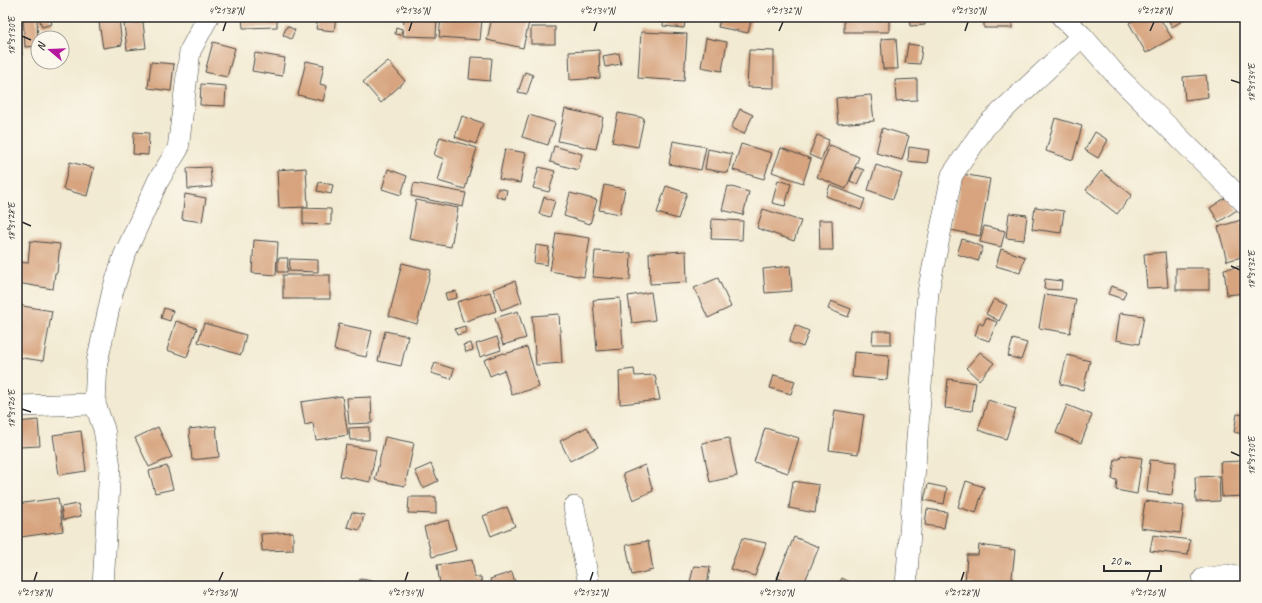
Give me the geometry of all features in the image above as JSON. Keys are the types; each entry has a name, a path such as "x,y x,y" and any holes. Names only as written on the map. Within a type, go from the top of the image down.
{"street":[{"path":"103,586 110,467 104,428 95,404 97,362 112,290 124,256 158,181 178,149 190,51 208,17"},
{"path":"1062,17 1082,36 1117,76 1245,203"},
{"path":"906,586 928,292 952,175 985,128 1082,36"},
{"path":"17,406 95,404"},
{"path":"574,507 588,579 587,586"},
{"path":"1203,586 1203,578 1229,574 1245,580"}],"building":[{"path":"23,17 37,17 37,30 30,30 30,47 25,47"},
{"path":"39,17 50,17 52,24 42,27"},
{"path":"242,17 277,17 277,27 243,28"},
{"path":"318,17 336,17 334,31 316,29"},
{"path":"404,17 437,17 436,37 403,36"},
{"path":"441,17 484,17 483,21 482,20 480,40 439,37"},
{"path":"492,17 503,17 529,22 523,48 487,40"},
{"path":"664,17 686,17 684,28 663,26"},
{"path":"721,17 752,17 748,33 718,27"},
{"path":"844,17 889,17 889,32 844,32"},
{"path":"909,17 924,17 925,25 910,26"},
{"path":"984,17 1012,17 1012,28 984,28"},
{"path":"1139,17 1159,17 1172,38 1146,53 1129,23"},
{"path":"1167,17 1186,17 1187,18 1172,27"},
{"path":"119,19 122,45 103,48 99,22"},
{"path":"143,22 146,48 127,50 124,24"},
{"path":"17,26 20,26 22,55 17,56"},
{"path":"287,26 295,30 291,39 283,35"},
{"path":"396,27 402,29 401,35 395,34"},
{"path":"531,27 555,27 555,44 531,44"},
{"path":"641,32 687,34 684,81 638,78"},
{"path":"706,38 727,42 722,71 701,67"},
{"path":"896,38 898,69 883,69 881,39"},
{"path":"213,42 235,48 227,77 205,72"},
{"path":"908,44 922,46 920,64 905,63"},
{"path":"599,50 600,78 570,80 569,52"},
{"path":"749,50 774,51 774,88 747,87"},
{"path":"255,53 285,58 282,76 252,71"},
{"path":"619,53 621,64 605,67 603,56"},
{"path":"471,57 492,58 490,81 469,79"},
{"path":"306,61 324,65 320,84 327,86 323,101 298,95"},
{"path":"388,61 405,81 381,103 363,82"},
{"path":"151,62 174,64 171,91 148,88"},
{"path":"525,72 533,75 527,94 518,92"},
{"path":"1206,75 1208,97 1185,100 1183,77"},
{"path":"917,79 917,100 896,101 895,80"},
{"path":"201,84 226,86 225,106 200,105"},
{"path":"871,95 874,121 838,124 836,98"},
{"path":"565,109 603,117 596,149 558,141"},
{"path":"740,109 753,115 744,134 731,128"},
{"path":"618,113 644,118 638,147 612,142"},
{"path":"529,115 555,123 548,145 522,137"},
{"path":"462,116 483,123 476,144 455,137"},
{"path":"1055,118 1082,126 1073,160 1046,151"},
{"path":"882,128 909,136 902,160 876,153"},
{"path":"134,132 149,133 148,155 133,154"},
{"path":"1095,132 1108,140 1098,158 1085,150"},
{"path":"817,135 829,140 821,160 809,155"},
{"path":"440,137 477,148 465,189 438,181 444,159 434,155"},
{"path":"673,141 706,147 701,170 669,164"},
{"path":"741,144 772,153 764,179 733,170"},
{"path":"830,145 859,157 846,189 817,177"},
{"path":"554,146 582,154 578,170 550,162"},
{"path":"909,147 929,150 927,163 908,161"},
{"path":"781,148 811,159 803,183 772,172"},
{"path":"505,149 526,153 520,183 499,179"},
{"path":"708,149 732,154 728,173 705,169"},
{"path":"70,162 94,168 87,196 63,189"},
{"path":"876,165 902,174 893,199 868,190"},
{"path":"210,167 212,187 188,189 187,168"},
{"path":"539,167 555,171 549,192 533,188"},
{"path":"856,167 864,170 857,184 850,181"},
{"path":"306,168 308,207 279,208 277,170"},
{"path":"388,169 407,176 401,195 382,189"},
{"path":"1101,171 1132,195 1117,214 1086,190"},
{"path":"962,174 990,179 980,236 951,230"},
{"path":"778,180 791,184 785,206 772,203"},
{"path":"319,182 333,185 331,194 317,191"},
{"path":"414,183 466,193 463,207 411,196"},
{"path":"604,185 625,189 620,214 599,210"},
{"path":"830,185 865,199 861,210 826,196"},
{"path":"666,186 687,193 678,219 657,213"},
{"path":"728,186 749,192 743,215 722,210"},
{"path":"498,188 507,190 505,199 496,196"},
{"path":"570,193 597,200 590,224 564,216"},
{"path":"185,194 206,198 202,222 182,219"},
{"path":"1228,196 1237,210 1219,222 1210,208"},
{"path":"544,197 555,201 550,217 539,214"},
{"path":"416,200 458,208 451,247 409,239"},
{"path":"1035,207 1064,211 1061,233 1032,229"},
{"path":"303,208 331,209 331,225 303,224"},
{"path":"763,209 801,221 794,241 757,228"},
{"path":"1009,213 1027,215 1024,240 1006,238"},
{"path":"712,219 743,221 742,240 711,239"},
{"path":"819,220 832,220 833,250 820,250"},
{"path":"1241,220 1245,234 1245,256 1227,261 1218,227"},
{"path":"984,226 1005,231 1001,247 980,242"},
{"path":"556,233 590,238 584,277 550,271"},
{"path":"962,239 983,247 978,261 957,254"},
{"path":"254,240 278,242 276,275 252,273"},
{"path":"30,241 60,244 57,273 55,273 53,289 17,283 17,262 28,263"},
{"path":"536,245 549,247 547,265 534,263"},
{"path":"1001,249 1025,257 1020,273 996,266"},
{"path":"595,251 631,253 630,280 593,277"},
{"path":"686,251 687,282 650,284 649,253"},
{"path":"1165,252 1168,287 1147,288 1144,254"},
{"path":"278,258 288,258 287,272 278,272"},
{"path":"290,259 318,260 318,272 289,271"},
{"path":"402,263 431,270 417,324 389,316"},
{"path":"790,266 792,291 765,293 763,269"},
{"path":"1243,266 1245,293 1227,295 1224,269"},
{"path":"1176,268 1209,268 1209,290 1176,290"},
{"path":"283,275 330,275 330,299 283,299"},
{"path":"718,278 731,307 708,318 694,288"},
{"path":"1045,279 1062,281 1061,290 1044,289"},
{"path":"515,281 522,302 501,310 493,289"},
{"path":"1111,286 1126,291 1123,299 1108,294"},
{"path":"456,291 457,298 447,300 445,293"},
{"path":"490,292 496,311 463,322 457,302"},
{"path":"651,292 655,320 632,323 628,296"},
{"path":"1045,294 1076,299 1070,333 1039,328"},
{"path":"620,298 623,349 597,351 593,300"},
{"path":"994,299 1007,305 999,321 986,314"},
{"path":"831,301 851,309 848,317 828,309"},
{"path":"17,305 52,311 43,361 17,357"},
{"path":"164,308 173,311 170,321 161,318"},
{"path":"518,311 526,338 503,345 495,318"},
{"path":"1120,313 1144,316 1139,344 1116,340"},
{"path":"559,314 562,363 536,365 532,316"},
{"path":"986,318 997,322 989,341 975,336 979,323 983,325"},
{"path":"176,321 197,328 187,357 167,350"},
{"path":"204,323 246,335 241,355 198,342"},
{"path":"339,324 372,331 366,357 334,350"},
{"path":"795,325 809,331 803,347 789,342"},
{"path":"465,326 467,332 457,335 455,329"},
{"path":"385,331 408,336 401,366 378,361"},
{"path":"873,331 891,331 891,344 872,344"},
{"path":"497,337 501,350 480,357 476,344"},
{"path":"1013,339 1027,343 1021,360 1008,356"},
{"path":"471,343 473,350 466,352 463,345"},
{"path":"527,347 539,387 512,395 504,370 490,376 484,360"},
{"path":"854,352 889,355 887,380 852,377"},
{"path":"980,352 994,363 979,380 966,368"},
{"path":"1067,355 1090,361 1083,390 1060,384"},
{"path":"435,363 454,369 451,379 431,373"},
{"path":"634,369 635,376 655,375 660,400 620,404 619,371"},
{"path":"774,375 795,381 791,394 770,388"},
{"path":"948,379 976,383 972,411 945,408"},
{"path":"342,396 348,435 316,440 313,423 305,425 301,402"},
{"path":"371,397 372,423 349,424 347,398"},
{"path":"988,400 1016,409 1006,439 978,430"},
{"path":"1067,405 1092,415 1081,443 1056,433"},
{"path":"835,410 864,415 858,454 829,450"},
{"path":"1237,414 1245,415 1242,434 1234,432"},
{"path":"38,420 40,446 20,447 17,422"},
{"path":"216,426 219,457 192,460 189,429"},
{"path":"158,427 172,457 149,467 135,438"},
{"path":"369,427 369,440 350,440 349,428"},
{"path":"587,427 598,447 570,461 560,441"},
{"path":"765,428 799,438 788,473 754,462"},
{"path":"81,431 86,471 59,475 53,435"},
{"path":"385,437 414,443 405,486 375,480"},
{"path":"729,438 737,476 710,482 702,443"},
{"path":"346,445 376,450 370,482 340,476"},
{"path":"1121,455 1142,458 1137,494 1116,490 1117,480 1112,479 1115,459 1120,459"},
{"path":"1150,460 1176,462 1172,495 1147,492"},
{"path":"1243,461 1245,496 1222,497 1220,462"},
{"path":"431,464 438,481 423,488 415,471"},
{"path":"645,465 653,491 633,500 623,474"},
{"path":"167,466 173,489 155,493 149,471"},
{"path":"1219,476 1220,501 1196,502 1195,477"},
{"path":"793,481 819,485 815,513 789,508"},
{"path":"966,481 984,487 976,513 958,507"},
{"path":"928,484 947,488 944,504 924,500"},
{"path":"409,497 436,497 436,514 408,513"},
{"path":"58,498 63,531 21,537 17,504"},
{"path":"1145,501 1184,506 1180,533 1141,528"},
{"path":"78,504 81,516 63,520 61,507"},
{"path":"507,507 515,526 491,536 483,516"},
{"path":"927,509 947,512 944,528 925,525"},
{"path":"352,512 364,515 360,530 347,527"},
{"path":"448,520 456,550 432,557 424,527"},
{"path":"293,532 293,550 262,551 261,534"},
{"path":"1153,535 1190,540 1188,555 1150,551"},
{"path":"794,537 819,547 803,586 798,586 777,578"},
{"path":"742,538 766,543 755,576 730,569"},
{"path":"648,541 653,570 632,575 626,545"},
{"path":"979,545 1015,550 1011,586 974,586 974,584 965,584 967,555 978,555"},
{"path":"472,560 475,577 481,577 482,586 446,586 446,583 440,584 437,565"},
{"path":"694,566 710,567 707,586 689,586"},
{"path":"512,572 516,586 492,586 490,579"},
{"path":"842,578 857,586 838,586"},
{"path":"360,579 395,584 395,586 359,586"}]}
